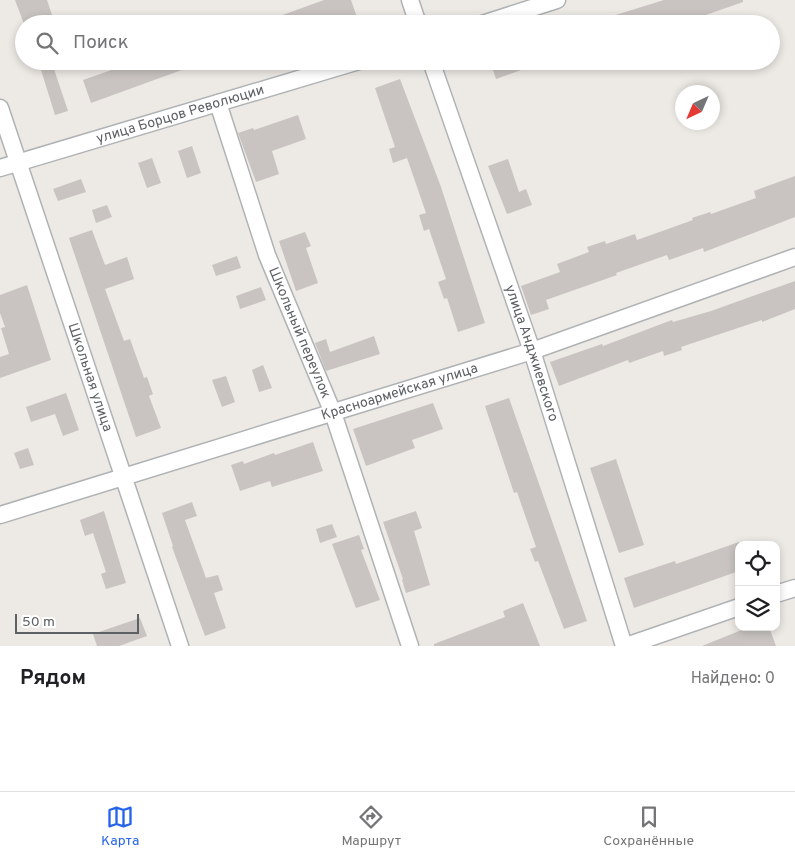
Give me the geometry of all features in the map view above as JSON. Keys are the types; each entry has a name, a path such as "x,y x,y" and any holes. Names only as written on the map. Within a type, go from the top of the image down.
{"street":[{"path":"410,0 415,15"},
{"path":"510,15 557,0"},
{"name":"улица Борцов Революции","path":"0,168 328,70"},
{"name":"улица Анджиевского","path":"435,70 532,351 625,646"},
{"name":"Школьный переулок","path":"218,103 267,255 333,413 410,646"},
{"name":"Школьная улица","path":"0,108 180,646"},
{"name":"Красноармейская улица","path":"0,516 532,351 795,257"},
{"path":"780,593 795,588"},
{"path":"625,646 735,608"}],"building":[{"path":"15,0 47,0 52,15 21,15"},
{"path":"324,0 351,0 356,15 282,15"},
{"path":"664,0 743,0 743,2 706,15 615,15"},
{"path":"41,70 54,70 68,111 55,115"},
{"path":"111,70 182,70 91,103 83,80"},
{"path":"493,70 521,70 496,79"},
{"path":"400,79 441,187 485,323 458,332 447,298 444,299 438,282 446,279 429,229 424,231 419,215 426,213 407,158 393,163 389,149 395,147 375,88"},
{"path":"298,115 306,139 272,151 279,174 256,182 238,133 253,128 254,130"},
{"path":"192,146 201,173 187,178 178,151"},
{"path":"152,158 161,183 147,188 138,163"},
{"path":"508,159 519,192 526,189 532,205 507,214 488,166"},
{"path":"795,176 795,217 704,252 703,248 669,260 667,255 616,273 617,275 546,300 549,309 531,315 521,286 560,272 557,264 589,252 587,247 605,241 606,244 635,234 637,240 693,220 692,218 710,212 711,214 756,198 754,191"},
{"path":"81,179 86,192 58,201 53,189"},
{"path":"107,205 112,217 96,223 92,210"},
{"path":"92,230 105,265 127,257 134,279 105,289 124,341 130,339 144,378 147,377 153,394 149,396 161,428 136,437 69,238"},
{"path":"305,232 311,246 306,248 318,283 296,291 279,241"},
{"path":"237,256 241,268 216,276 212,265"},
{"path":"795,281 795,309 762,322 762,320 681,347 682,350 664,356 663,351 629,363 628,360 559,386 550,362 602,344 603,346 672,320 673,322 711,311"},
{"path":"27,285 51,360 0,378 0,357 9,354 1,328 5,327 0,313 0,295"},
{"path":"261,287 266,300 240,309 236,296"},
{"path":"374,336 380,354 326,371 315,343 326,339 330,352"},
{"path":"263,365 272,388 259,392 252,370"},
{"path":"226,376 235,402 222,407 212,380"},
{"path":"66,393 79,430 63,436 55,414 31,422 26,407"},
{"path":"509,398 587,621 564,629 538,561 535,562 530,549 536,547 517,492 514,493 485,406"},
{"path":"433,403 443,429 412,440 415,448 366,466 353,429"},
{"path":"313,442 323,471 272,487 270,481 240,491 231,465 243,461 244,464"},
{"path":"28,448 34,465 20,469 14,453"},
{"path":"616,459 644,545 619,553 590,468"},
{"path":"192,502 197,516 185,520 206,578 218,575 223,590 214,593 226,628 205,636 172,547 162,513"},
{"path":"104,511 126,583 106,589 101,574 106,572 93,533 85,536 80,520"},
{"path":"416,511 422,528 414,531 430,585 406,593 383,522"},
{"path":"332,524 337,537 320,543 316,529"},
{"path":"359,535 364,549 361,550 380,600 356,608 332,544"},
{"path":"735,543 735,572 634,608 624,578 675,561 676,564"},
{"path":"523,603 540,646 434,646 434,644 505,617 503,611"},
{"path":"140,618 147,636 119,646 97,646 93,634"},
{"path":"739,631 770,631 776,646 702,646"}]}
